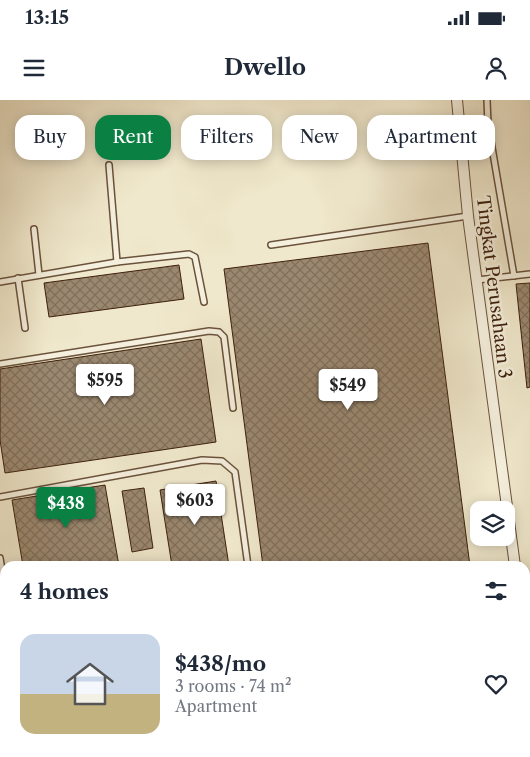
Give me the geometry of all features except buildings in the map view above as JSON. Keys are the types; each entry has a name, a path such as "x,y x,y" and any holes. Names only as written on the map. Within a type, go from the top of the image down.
{"street":[{"name":"Tingkat Perusahaan 3","path":"457,100 459,115"},
{"name":"Tingkat Perusahaan 3","path":"464,160 476,280 514,561"}],"lane":[{"path":"487,100 488,115"},
{"path":"494,160 514,276"},
{"path":"109,165 117,262"},
{"path":"271,245 468,216"},
{"path":"34,230 39,275"},
{"path":"0,282 117,262 189,254 195,257 204,302"},
{"path":"476,280 530,274"},
{"path":"18,278 25,328"},
{"path":"0,364 209,331 219,332 224,337 234,408"},
{"path":"0,496 202,460 222,461 234,472 247,561"}]}
